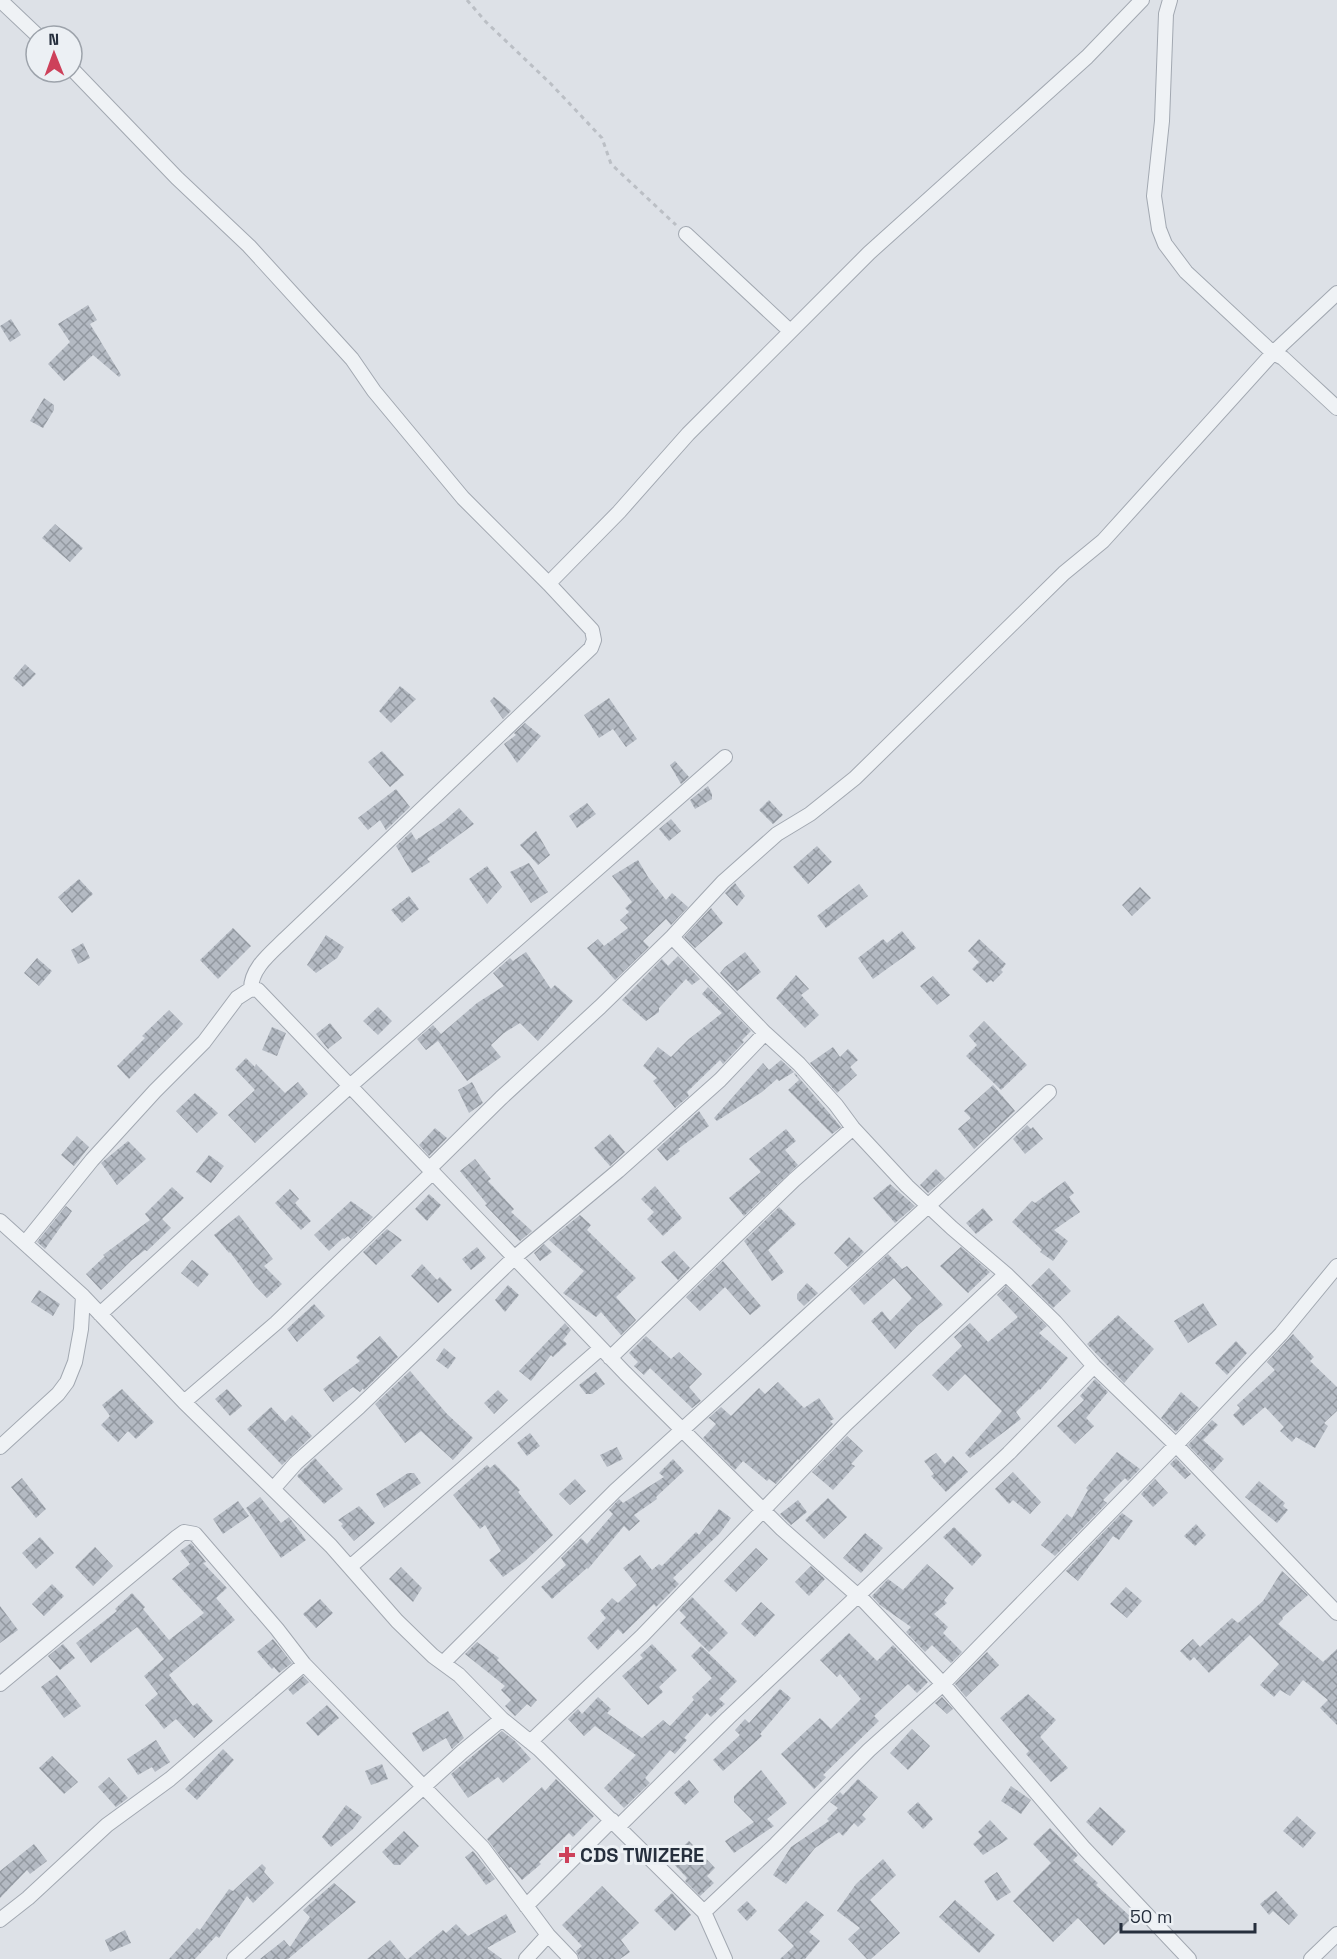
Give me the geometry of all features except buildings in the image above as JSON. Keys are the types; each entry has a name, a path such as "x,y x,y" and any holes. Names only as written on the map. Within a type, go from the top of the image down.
{"street":[{"path":"0,0 25,24"},
{"path":"549,584 619,512 688,434 869,253 1086,57 1142,0"},
{"path":"1170,0 1166,14 1162,121 1154,196 1159,229 1165,244 1186,272 1273,353 1283,358 1337,408"},
{"path":"84,81 177,178 249,246 352,359 374,391 463,498 592,630 594,640 591,648 285,939 256,969 251,981 251,989"},
{"path":"686,234 790,331"},
{"path":"184,1401 276,1323 501,1098 672,937 723,882 777,834 810,814 855,778 1064,573 1103,541 1273,353 1337,292"},
{"path":"100,1314 350,1086 725,757"},
{"path":"672,937 765,1033 799,1064 836,1105 853,1128 928,1206 1006,1274 1055,1322 1094,1366 1176,1445 1337,1613"},
{"path":"24,1243 92,1160 155,1091 204,1042 237,998 251,989 258,990 606,1353 782,1529 857,1594 943,1684 1036,1794 1189,1959"},
{"path":"273,1489 296,1463 359,1407 515,1257 618,1171 720,1080 765,1033"},
{"path":"443,1663 615,1491 928,1206 1049,1092"},
{"path":"350,1567 606,1353 853,1128"},
{"path":"0,1221 100,1314 350,1567 397,1621 459,1675 502,1719 530,1742 704,1912 725,1959"},
{"path":"704,1912 776,1844 869,1750 943,1684 1281,1334 1337,1266"},
{"path":"530,1742 642,1636 846,1424 1006,1274"},
{"path":"0,1447 57,1394 66,1382 75,1362 82,1296"},
{"path":"526,1906 1009,1453 1094,1366"},
{"path":"0,1684 106,1594 184,1532 195,1534 277,1629 303,1664 483,1848 548,1935 571,1959"},
{"path":"0,1920 28,1898 107,1826 170,1779 303,1664"},
{"path":"234,1959 502,1719"},
{"path":"1314,1958 1337,1934"},
{"path":"526,1959 548,1935"}],"path":[{"path":"467,0 486,22 602,138 611,164 686,234"}],"place":[{"name":"CDS TWIZERE","path":"567,1855"}]}
